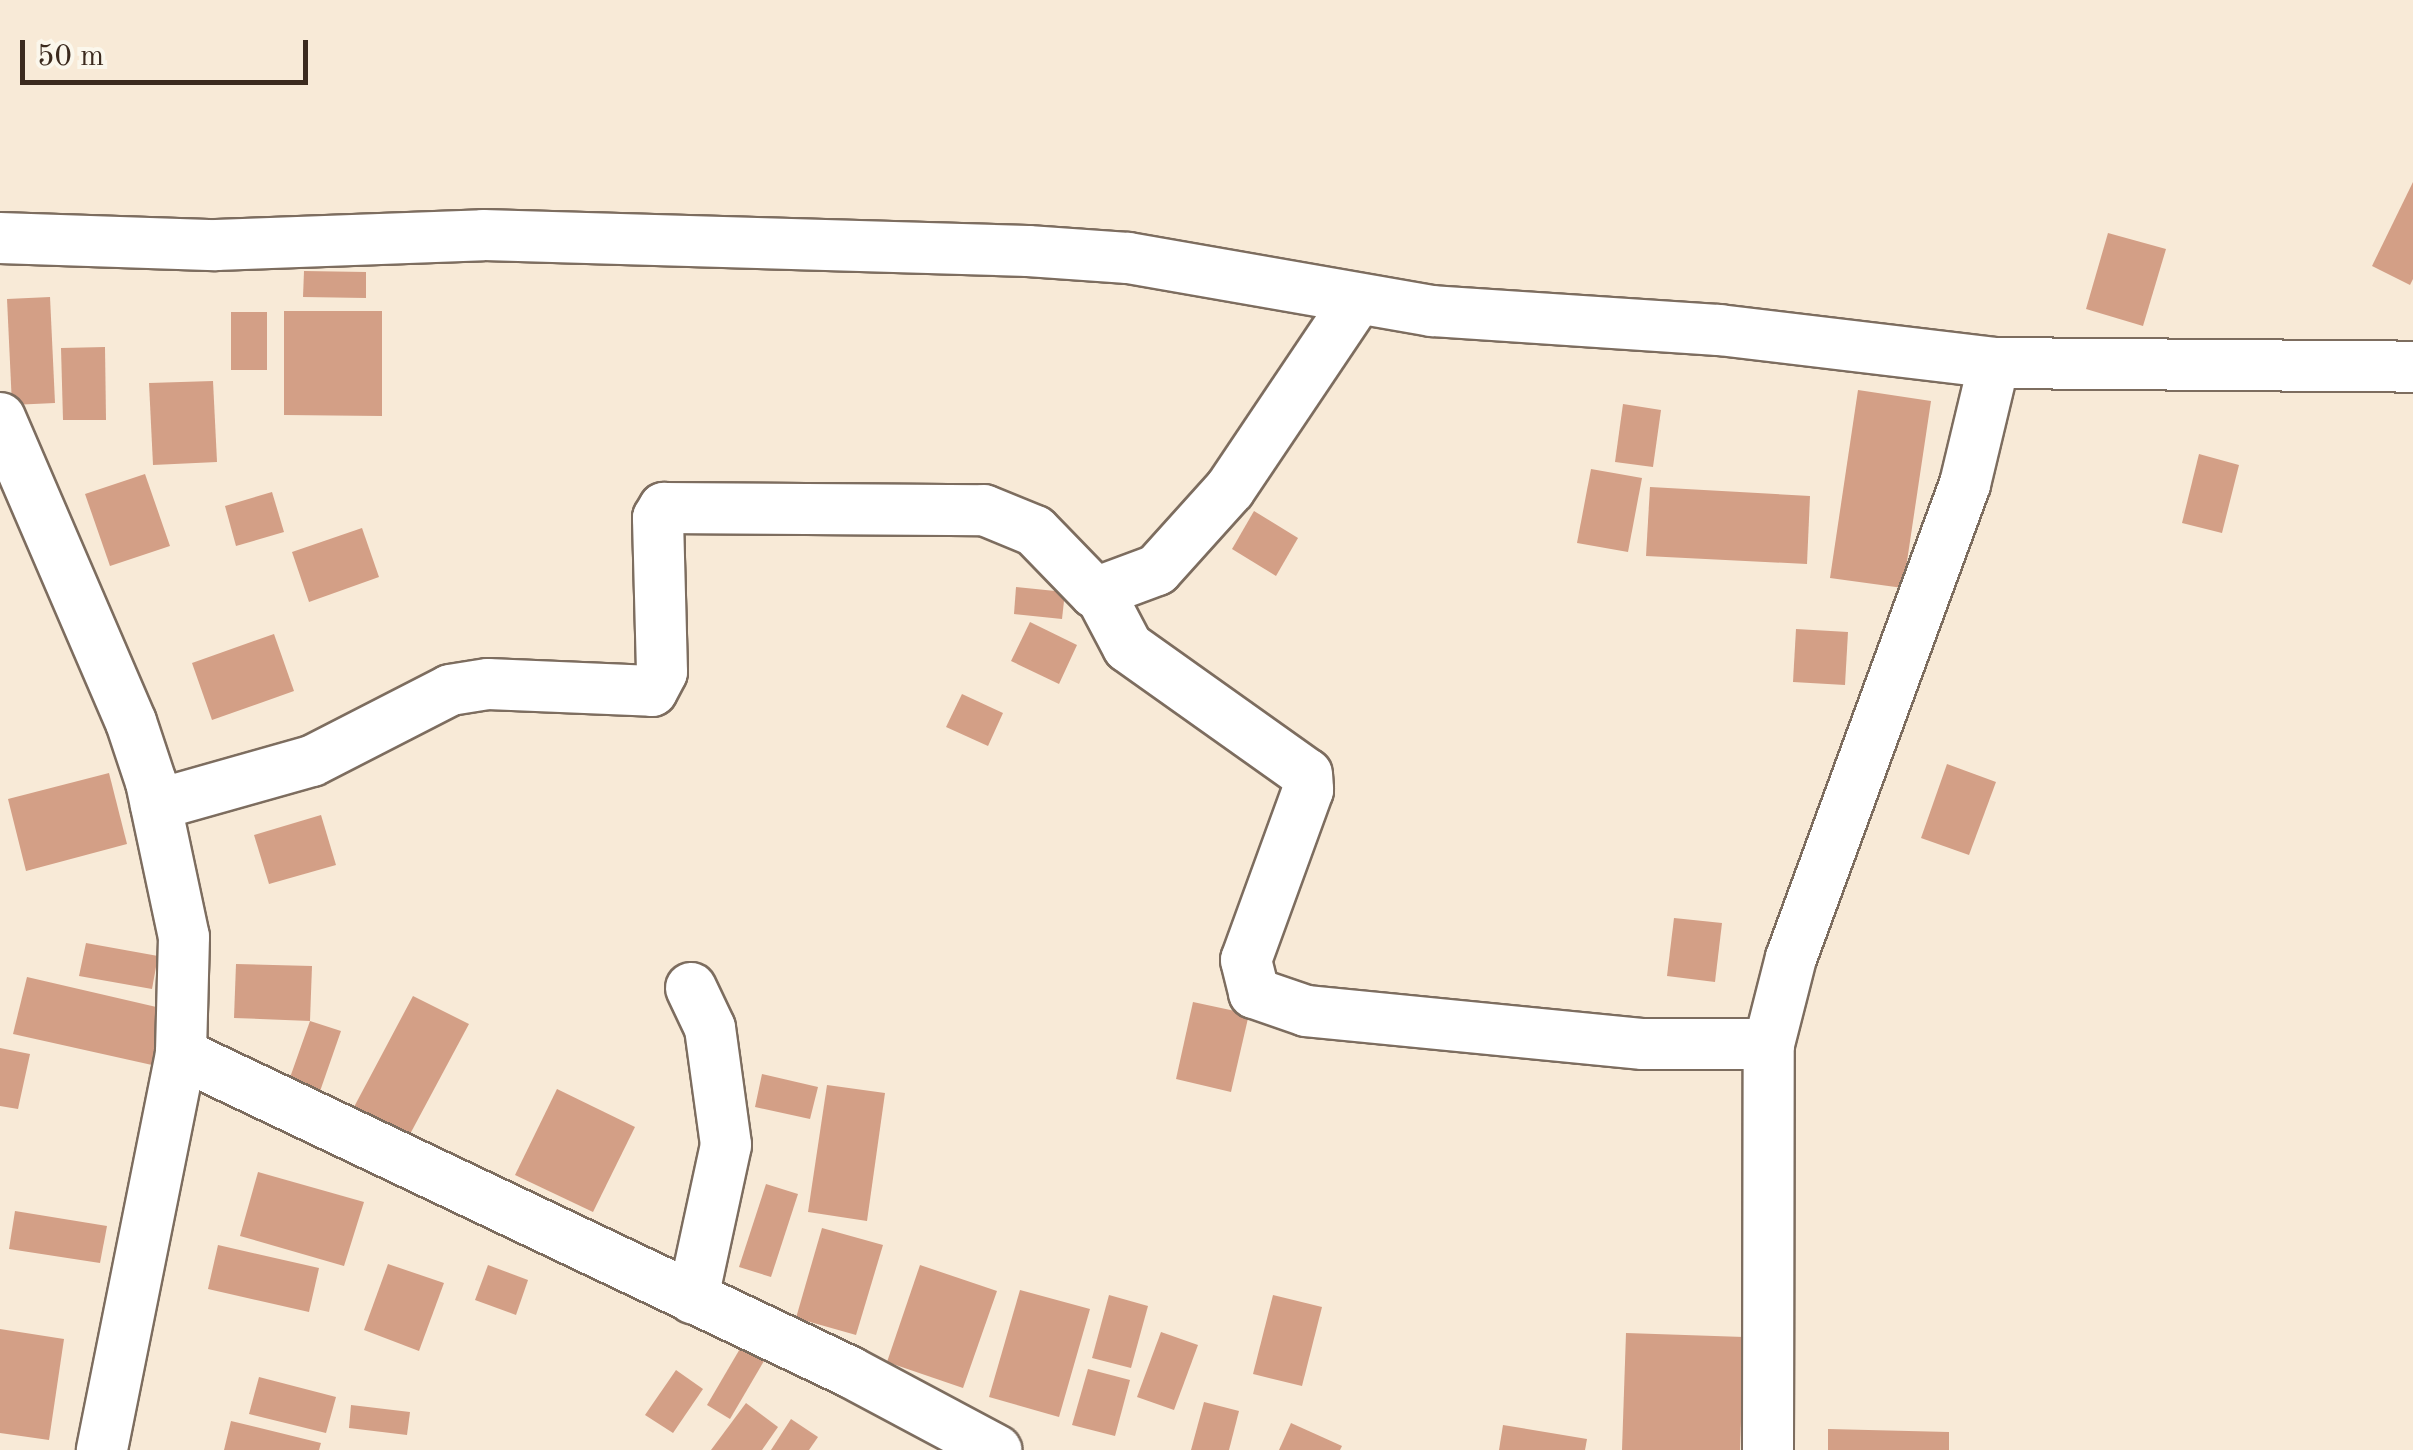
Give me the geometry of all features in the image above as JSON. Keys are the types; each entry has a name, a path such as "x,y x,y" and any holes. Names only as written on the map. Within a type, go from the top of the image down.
{"street":[{"path":"0,238 216,245 483,235 1028,251 1128,258 1357,300 1519,319 1719,330 1994,363 2413,367"},
{"path":"1100,594 1157,570 1200,527 1357,300"},
{"path":"1768,1450 1769,1044 1791,958 1965,484 1994,363"},
{"path":"0,418 131,722 156,806 184,937 181,1054 102,1450"},
{"path":"156,806 312,761 450,690 488,684 652,691 662,672 658,518 664,508 984,510 1035,530 1072,575 1100,594 1128,646 1307,774 1308,790 1246,960 1254,993 1306,1011 1643,1044 1769,1044"},
{"path":"690,988 710,1028 726,1144 693,1298"},
{"path":"181,1054 693,1298 996,1450"}],"building":[{"path":"2413,182 2413,279 2410,285 2372,266"},
{"path":"2108,233 2166,249 2143,326 2086,309"},
{"path":"304,271 366,272 366,298 303,297"},
{"path":"50,297 55,403 12,405 7,299"},
{"path":"284,311 382,311 382,416 284,415"},
{"path":"231,312 267,312 267,370 231,370"},
{"path":"105,347 106,420 63,420 61,348"},
{"path":"213,381 217,462 153,465 149,383"},
{"path":"1858,390 1931,401 1903,588 1830,578"},
{"path":"1623,404 1661,410 1653,467 1615,462"},
{"path":"2199,454 2239,465 2222,533 2182,523"},
{"path":"1591,469 1642,478 1628,552 1577,543"},
{"path":"145,474 170,546 110,566 85,494"},
{"path":"1650,487 1810,496 1807,564 1646,556"},
{"path":"272,492 284,532 236,546 225,506"},
{"path":"1254,511 1298,538 1276,576 1232,549"},
{"path":"362,528 379,577 309,602 292,552"},
{"path":"1016,587 1065,592 1062,619 1014,614"},
{"path":"1030,622 1077,645 1059,684 1011,661"},
{"path":"1796,629 1848,632 1845,685 1793,682"},
{"path":"274,634 294,691 212,720 192,663"},
{"path":"962,694 1003,713 988,746 946,727"},
{"path":"1947,764 1996,782 1969,855 1921,838"},
{"path":"109,773 127,844 26,871 8,799"},
{"path":"321,815 336,865 269,884 254,835"},
{"path":"1674,918 1722,923 1715,982 1667,976"},
{"path":"86,943 158,956 152,989 79,976"},
{"path":"236,964 312,966 310,1021 234,1018"},
{"path":"27,977 165,1009 152,1065 13,1034"},
{"path":"413,996 469,1024 409,1136 354,1107"},
{"path":"1193,1002 1249,1014 1231,1092 1176,1079"},
{"path":"310,1021 341,1031 318,1097 287,1086"},
{"path":"0,1048 30,1054 18,1109 0,1106"},
{"path":"762,1074 818,1087 810,1119 755,1107"},
{"path":"827,1085 885,1093 867,1221 808,1212"},
{"path":"557,1089 635,1127 593,1212 515,1175"},
{"path":"258,1172 364,1202 344,1266 240,1236"},
{"path":"766,1184 798,1194 771,1277 739,1267"},
{"path":"15,1211 107,1226 100,1263 9,1249"},
{"path":"822,1228 883,1245 856,1335 796,1318"},
{"path":"218,1245 319,1268 309,1312 208,1289"},
{"path":"388,1264 444,1283 419,1351 364,1330"},
{"path":"488,1265 528,1280 516,1315 475,1300"},
{"path":"920,1265 997,1291 963,1388 887,1362"},
{"path":"1020,1290 1090,1309 1059,1417 989,1397"},
{"path":"1109,1295 1148,1306 1131,1368 1092,1358"},
{"path":"1273,1295 1322,1307 1302,1386 1253,1374"},
{"path":"0,1329 64,1339 49,1440 0,1433"},
{"path":"1161,1332 1198,1345 1174,1410 1137,1397"},
{"path":"1626,1333 1744,1337 1740,1450 1622,1450"},
{"path":"741,1347 764,1361 730,1419 707,1405"},
{"path":"1088,1369 1130,1380 1115,1436 1072,1425"},
{"path":"676,1370 703,1389 673,1433 645,1415"},
{"path":"259,1377 336,1397 326,1433 249,1414"},
{"path":"1204,1402 1239,1411 1229,1450 1191,1450"},
{"path":"746,1403 778,1427 762,1450 711,1450"},
{"path":"351,1405 410,1412 407,1435 349,1428"},
{"path":"791,1419 818,1437 809,1450 771,1450"},
{"path":"231,1421 321,1443 319,1450 224,1450"},
{"path":"1291,1423 1342,1446 1340,1450 1279,1450"},
{"path":"1503,1425 1587,1439 1585,1450 1499,1450"},
{"path":"1828,1429 1949,1432 1949,1450 1828,1450"}]}
